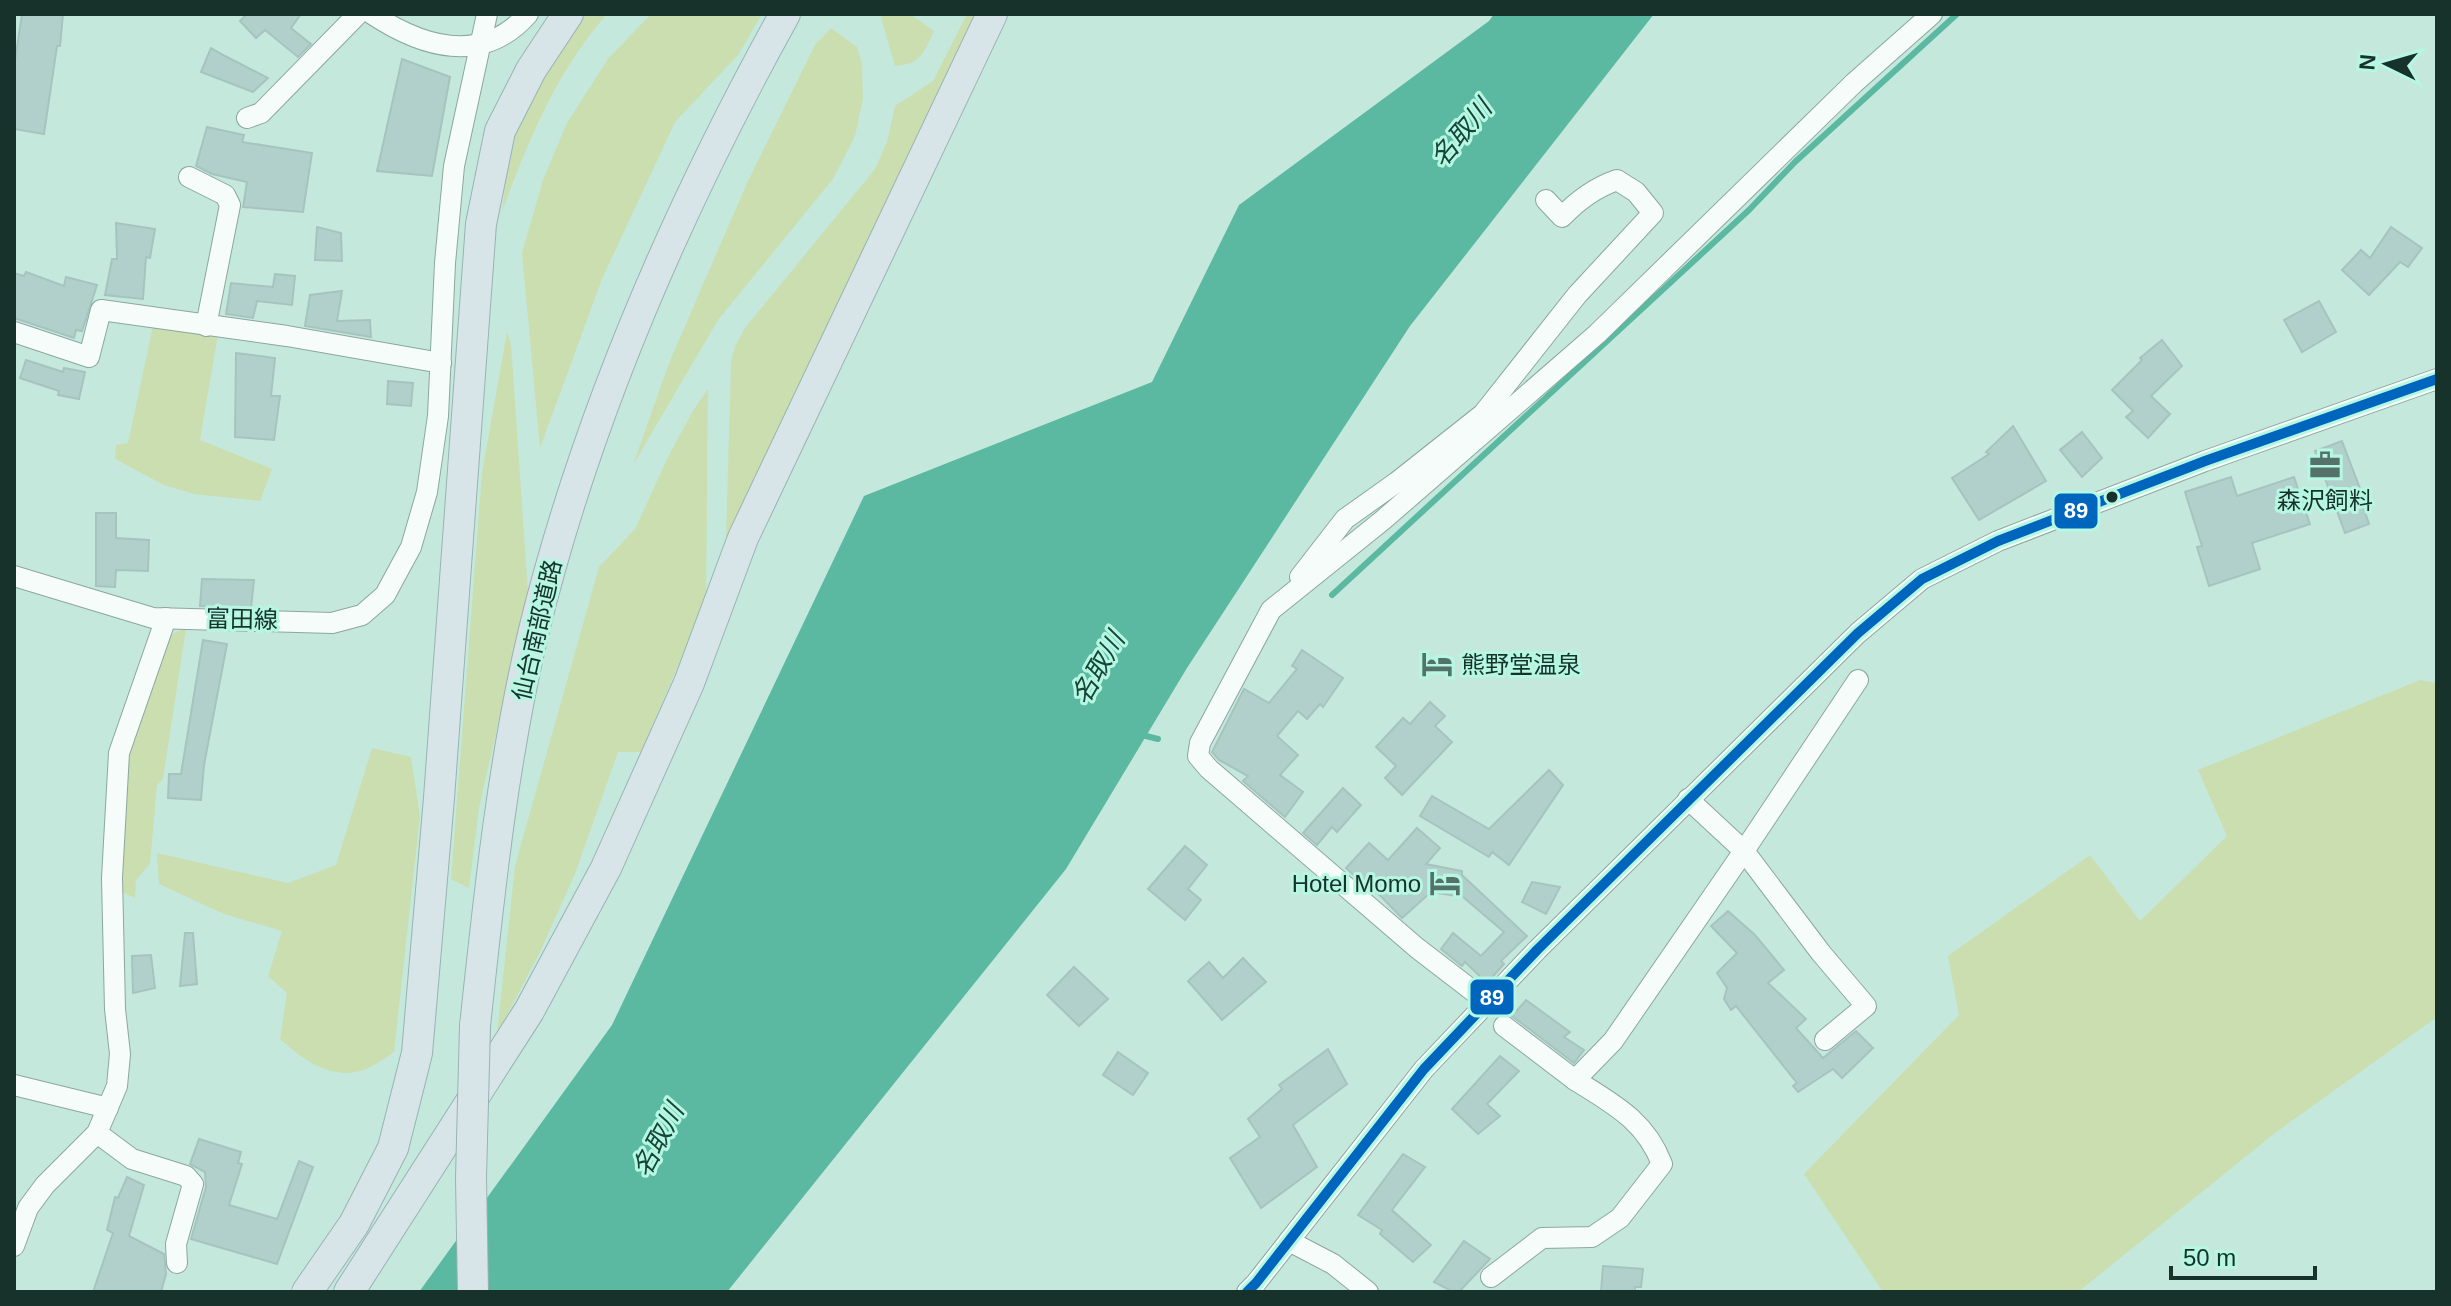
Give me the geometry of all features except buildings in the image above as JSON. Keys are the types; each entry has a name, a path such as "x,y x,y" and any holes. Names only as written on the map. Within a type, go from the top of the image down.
{"highway":[{"path":"307,1292 354,1224 393,1148 417,1053 481,224 500,131 531,70 568,14"},
{"name":"仙台南部道路","path":"473,1292 471,1178 475,1026 486,917 502,808 534,633 560,532 599,417 657,273 744,89 785,14"},
{"path":"349,1292 529,1011 606,868 689,683 743,538 992,14"}],"street":[{"path":"247,118 261,113 358,14"},
{"path":"372,14 397,30 441,46 480,44 502,35 528,14"},
{"name":"富田線","path":"14,576 153,618 332,623 362,615 385,595 411,547 427,492 438,416 445,263 454,166 487,14"},
{"path":"1486,1001 1417,948 1242,798 1198,756 1200,743 1271,610 1383,520 1597,334 1854,83 1932,14"},
{"path":"189,177 225,195 230,205 206,326"},
{"path":"1277,605 1345,519 1483,414 1577,295 1653,213 1636,192 1617,180 1600,186 1576,202 1562,217 1546,200"},
{"path":"14,332 89,357 101,310 287,336 441,363"},
{"path":"1247,1292 1424,1069 1486,1001 1858,633 1922,579 1998,541 2057,518 2205,461 2437,379"},
{"path":"14,1246 28,1208 45,1185 97,1133 117,1086 120,1054 115,1009 112,878 119,753 166,618"},
{"path":"1575,1080 1613,1041 1858,680"},
{"path":"1688,799 1744,851 1821,953 1866,1006 1825,1040"},
{"path":"1491,1277 1542,1238 1592,1237 1620,1218 1662,1164 1656,1147 1629,1114 1575,1080 1504,1026"},
{"path":"14,1085 108,1108"},
{"path":"97,1133 132,1159 186,1176 193,1184 176,1244 177,1263"},
{"path":"1289,1241 1333,1264 1368,1292"}],"shaded area":[{"path":"586,14 607,14 573,58 559,83 522,160 502,212 511,152 519,126 534,91"},
{"path":"651,14 762,14 738,55 675,122 602,279 540,448 522,253 543,180 567,123 608,59"},
{"path":"880,14 910,14 934,31 924,52 916,60 895,66"},
{"path":"967,14 981,14 726,540 731,362 735,346 745,328 875,169 887,142 895,106 933,81"},
{"path":"831,28 857,47 862,64 863,99 855,136 833,179 718,320 633,465 669,363 747,183 815,45"},
{"path":"153,326 218,334 200,440 272,469 260,501 194,494 164,485 115,459 116,445 128,443"},
{"path":"507,332 511,344 528,592 479,808 469,888 451,879 482,473"},
{"path":"708,389 706,601 641,752 618,752 575,874 540,952 497,1034 515,866 599,567 635,529 669,455"},
{"path":"186,628 163,779 157,785 150,864 136,880 135,898 120,891 126,749 163,647 174,633"},
{"path":"2420,680 2437,683 2437,1017 2275,1133 2078,1292 1883,1292 1804,1174 1959,1015 1948,956 2090,855 2140,921 2227,836 2198,770"},
{"path":"372,748 411,757 420,816 394,1052 366,1069 342,1073 309,1061 280,1039 287,993 268,976 282,931 224,914 159,884 157,853 288,883 336,865"}],"water":[{"name":"名取川","path":"1494,14 1654,14 1410,326 1187,668 1066,869 727,1292 419,1292 612,1025 864,496 1152,382 1239,205 1489,21"}],"waterway":[{"path":"1332,595 1957,14"},
{"path":"1138,734 1158,739"}],"transit line":[{"name":"89","path":"1247,1292 1424,1069 1537,950 1858,633 1922,579 1998,541 2205,461 2437,379"}],"place":[{"name":"森沢飼料","path":"2325,465"},
{"name":"熊野堂温泉","path":"1437,664"},
{"name":"Hotel Momo","path":"1445,883"}]}
